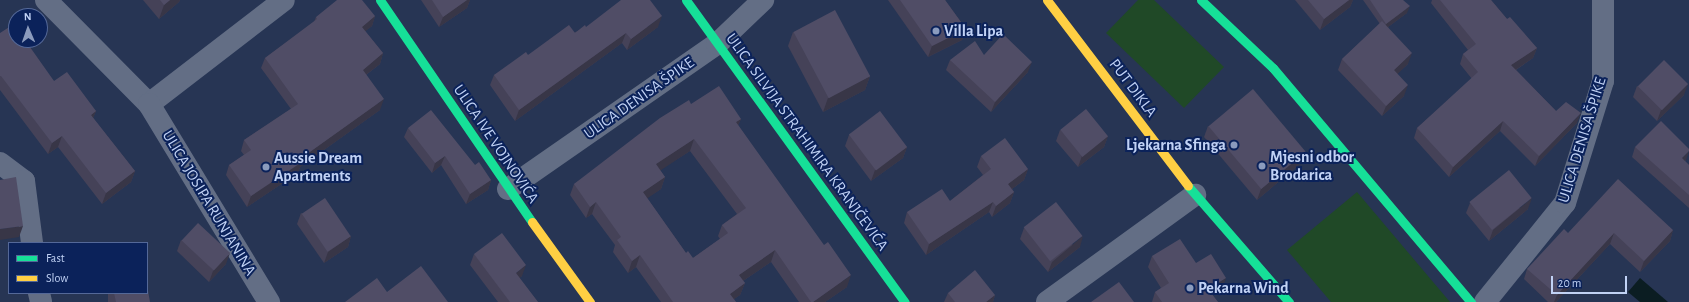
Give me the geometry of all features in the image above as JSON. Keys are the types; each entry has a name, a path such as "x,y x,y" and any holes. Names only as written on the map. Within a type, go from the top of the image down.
{"street":[{"name":"ULICA JOSIPA RUNJANINA","path":"46,0 149,104 269,302"},
{"path":"149,104 284,0"},
{"name":"ULICA IVE VOJNOVIĆA","path":"380,0 508,189 590,302"},
{"name":"ULICA SILVIJA STRAHIMIRA KRANJČEVIĆA","path":"686,0 905,302"},
{"name":"ULICA DENISA ŠPIKE","path":"508,189 717,44 763,0"},
{"name":"PUT DIKLA","path":"1047,0 1195,195"},
{"path":"1201,0 1273,68 1471,302"},
{"name":"ULICA DENISA ŠPIKE","path":"1485,302 1565,203 1603,81 1603,0"},
{"path":"0,163 24,181 32,242"},
{"path":"1047,302 1195,195 1288,302"}],"green space":[{"path":"1138,0 1154,0 1224,67 1184,108 1106,33"},
{"path":"1357,192 1450,302 1331,302 1287,250"}],"shaded area":[{"path":"1640,278 1668,302 1640,302 1628,292"}],"building":[{"path":"160,0 170,0 164,5"},
{"path":"337,0 362,0 375,16 362,27 383,53 363,70 384,99 300,159 302,162 251,196 229,165 251,150 244,140 298,104 265,58 317,19 316,17"},
{"path":"432,0 467,0 443,17"},
{"path":"621,0 650,0 662,16 631,39 626,33 519,110 494,75 526,52 528,55 569,25 575,33 585,25 586,27"},
{"path":"900,0 945,0 966,29 932,46"},
{"path":"1308,0 1349,0 1324,19"},
{"path":"1370,0 1403,0 1410,6 1386,24"},
{"path":"1440,0 1491,0 1507,19 1510,17 1537,48 1511,65 1556,111 1566,102 1581,113 1539,156 1503,121 1453,167 1417,128 1478,72 1463,54 1476,44"},
{"path":"835,10 870,76 829,98 794,32"},
{"path":"1382,21 1412,53 1394,70 1408,85 1386,106 1342,59"},
{"path":"8,28 8,48 31,48 54,81 67,72 96,111 91,115 135,171 106,193 62,136 52,143 0,76 0,33"},
{"path":"1003,34 1032,62 995,102 950,60 975,41 984,55"},
{"path":"1664,60 1688,84 1662,110 1638,86"},
{"path":"719,86 741,119 736,122 824,245 828,242 851,275 811,302 775,250 739,275 745,283 730,294 736,302 673,302 640,255 632,261 617,240 621,237 596,202 590,207 574,184 660,118 689,100 691,104","holes":["694,139 746,208 722,225 728,233 693,258 688,251 686,253 643,192 665,177 656,164"]},
{"path":"1253,89 1306,152 1261,189 1209,126"},
{"path":"1086,109 1108,136 1082,157 1060,130"},
{"path":"431,110 475,165 479,162 491,180 470,194 445,156 435,163 408,128"},
{"path":"880,111 907,147 876,170 849,134"},
{"path":"1661,121 1689,149 1689,151 1682,158 1689,165 1689,195 1635,147"},
{"path":"1005,138 1028,169 1008,184 1014,192 996,206 993,202 929,244 907,212 942,189 950,201 991,169 981,156"},
{"path":"1509,170 1532,198 1492,230 1469,202"},
{"path":"16,177 23,226 0,229 0,180"},
{"path":"1618,179 1673,230 1644,261 1614,233 1557,295 1527,269 1564,229 1568,233"},
{"path":"325,198 351,236 328,252 302,214"},
{"path":"1056,202 1082,236 1050,261 1024,227"},
{"path":"198,223 230,253 214,271 182,241"},
{"path":"502,233 526,265 516,273 538,302 510,302 474,254"},
{"path":"1180,239 1196,263 1211,254 1226,278 1208,289 1218,302 1162,302 1155,292 1169,283 1152,256"},
{"path":"421,266 448,302 345,302 377,278 387,292"},
{"path":"975,270 995,295 986,302 955,302 948,293"},
{"path":"1119,282 1134,302 1091,302"},
{"path":"148,291 150,302 116,302 114,294 148,294"}],"traffic: fast":[{"path":"380,0 532,222"},
{"path":"686,0 905,302"},
{"path":"1201,0 1273,68 1471,302"},
{"path":"1188,186 1289,302"}],"traffic: slow":[{"path":"1047,0 1188,186"},
{"path":"532,222 590,302"}],"place":[{"name":"Villa Lipa","path":"936,31"},
{"name":"Ljekarna Sfinga","path":"1234,145"},
{"name":"Mjesni odbor Brodarica","path":"1262,166"},
{"name":"Aussie Dream Apartments","path":"266,167"},
{"name":"Pekarna Wind","path":"1190,288"}]}
